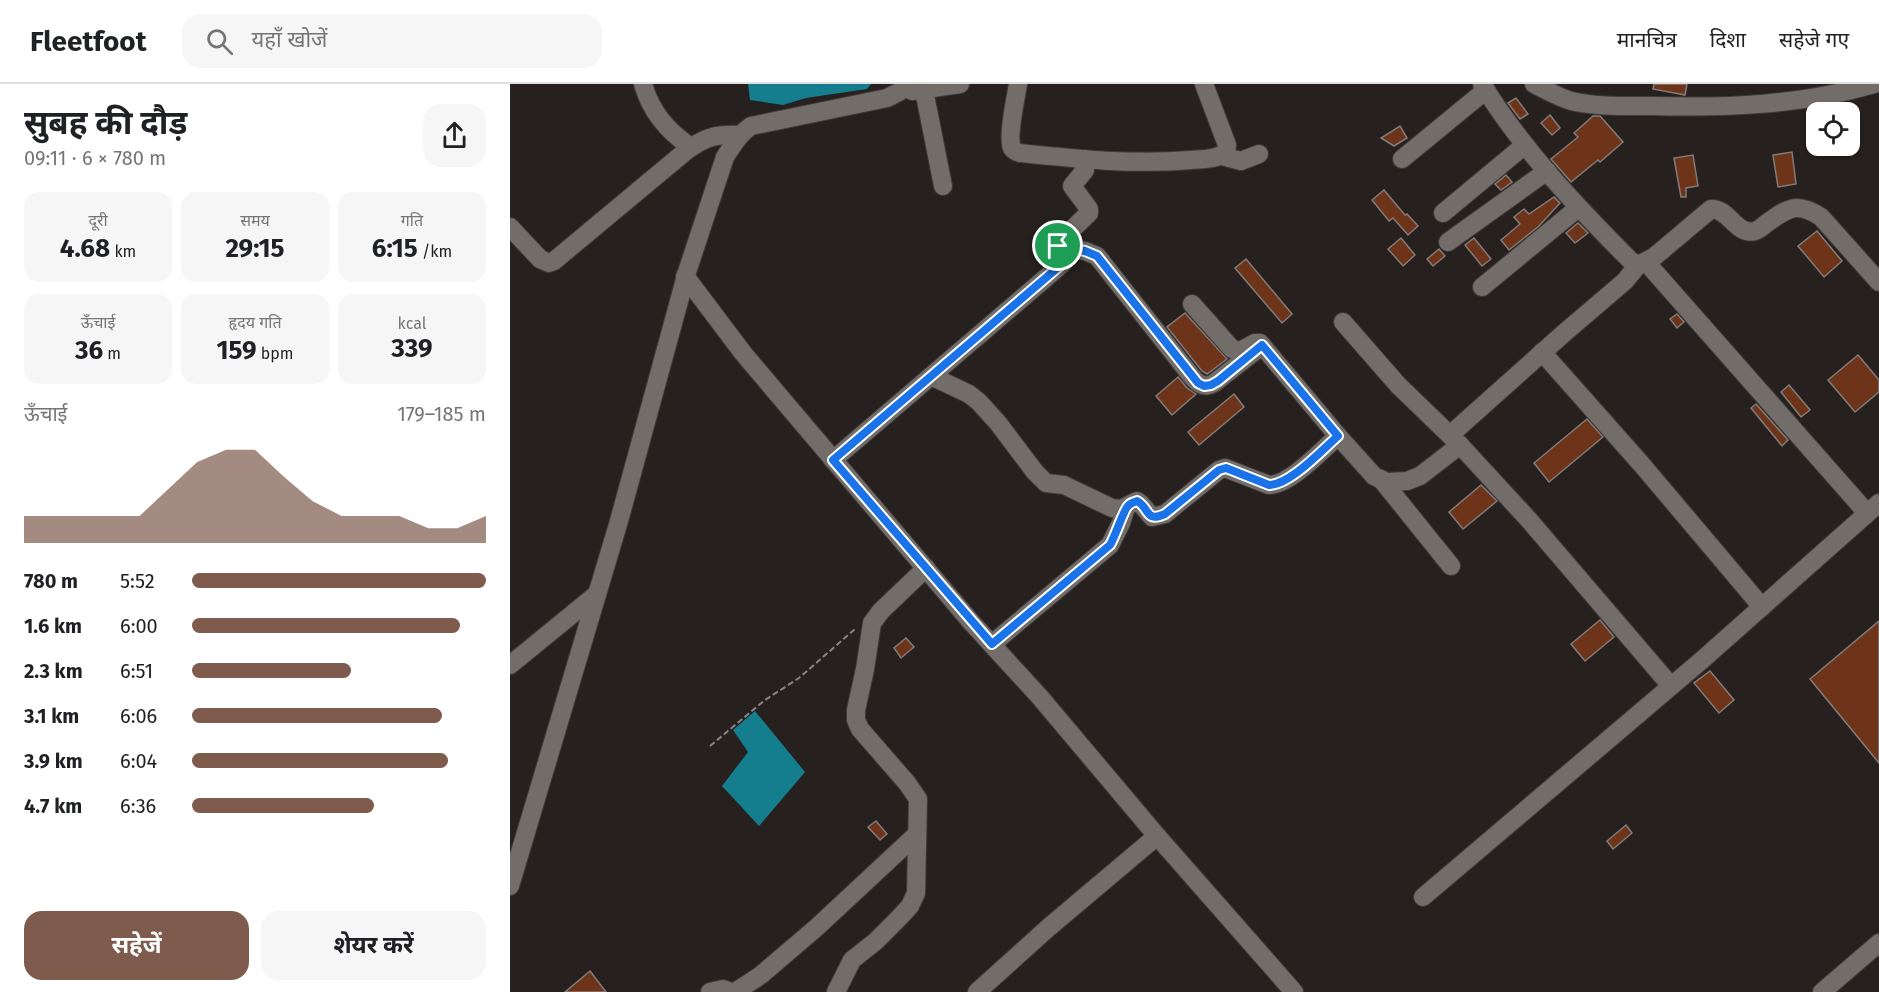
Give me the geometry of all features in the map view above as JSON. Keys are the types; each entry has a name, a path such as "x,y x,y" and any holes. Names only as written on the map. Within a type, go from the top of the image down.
{"street":[{"path":"643,84 652,108 662,123 675,137 690,147"},
{"path":"510,885 619,521 686,276 725,157 740,135 751,126 876,101 909,89 960,84"},
{"path":"1018,84 1011,133 1012,147 1020,153 1085,159 1165,162 1222,156 1241,161 1259,154"},
{"path":"1204,84 1227,145 1226,152 1222,156"},
{"path":"1533,84 1580,103 1714,107 1790,101 1874,84"},
{"path":"1402,159 1484,87 1578,208 1631,261 1642,263 1873,508 1671,686 1423,897"},
{"path":"909,89 944,186"},
{"path":"510,227 540,259 549,263 554,261 690,147 712,136 740,135"},
{"path":"1443,213 1520,149"},
{"path":"833,460 1062,264 1065,260 1058,246 1060,240 1089,213 1089,209 1072,186 1085,170 1085,159"},
{"path":"1448,242 1547,171"},
{"path":"1192,304 1232,349 1240,351 1255,343 1262,345 1374,476 1386,482 1396,483 1407,482 1420,476 1542,352 1625,281 1642,263 1711,209 1723,212 1746,231 1754,231 1784,211 1800,207 1809,209 1821,217 1879,282"},
{"path":"1482,287 1578,208"},
{"path":"1058,246 1085,251 1097,256 1193,378 1201,385 1207,386 1218,381 1262,345"},
{"path":"686,276 743,353 833,460 1294,992"},
{"path":"1343,322 1398,385 1455,440 1545,538 1671,686"},
{"path":"1542,352 1643,466 1762,607"},
{"path":"931,376 969,394 979,402 1046,483 1064,485 1112,508 1121,509 1137,501 1152,517 1165,514 1219,470 1226,468 1263,483 1276,485 1293,474 1338,436"},
{"path":"1381,479 1451,566"},
{"path":"992,644 1110,545 1126,507"},
{"path":"836,992 852,960 876,941 910,906 916,892 919,805 916,795 867,739 856,720 856,710 865,669 870,628 874,619 926,568"},
{"path":"510,665 597,594"},
{"path":"710,992 723,989 733,992 761,975 918,834"},
{"path":"977,992 1047,928 1157,836"},
{"path":"1822,992 1879,943"}],"path":[{"path":"710,746 765,700 799,678 858,626 874,619"}],"water":[{"path":"748,84 871,84 867,89 806,98 783,105 750,100"},
{"path":"755,711 805,772 759,826 722,786 748,752 733,730"}],"building":[{"path":"1654,84 1687,84 1685,95 1653,89"},
{"path":"1516,98 1528,114 1520,119 1508,103"},
{"path":"1550,115 1560,128 1552,135 1541,123"},
{"path":"1593,116 1600,116 1623,142 1600,162 1598,160 1571,182 1551,159 1578,137 1574,133"},
{"path":"1400,126 1407,138 1394,146 1381,138"},
{"path":"1792,152 1796,184 1778,187 1773,155"},
{"path":"1693,155 1698,186 1686,188 1686,197 1681,197 1674,158"},
{"path":"1506,175 1512,182 1501,190 1495,184"},
{"path":"1384,190 1405,215 1407,214 1418,226 1408,235 1393,218 1389,221 1372,200"},
{"path":"1554,197 1560,203 1539,226 1509,250 1501,240 1520,224 1514,217 1524,209 1529,214"},
{"path":"1578,223 1588,233 1575,243 1566,233"},
{"path":"1817,231 1842,261 1824,277 1798,246"},
{"path":"1401,238 1415,255 1403,266 1388,249"},
{"path":"1474,238 1491,259 1482,266 1465,245"},
{"path":"1439,249 1445,256 1433,266 1427,259"},
{"path":"1246,259 1292,314 1282,323 1235,268"},
{"path":"1185,313 1227,359 1207,374 1202,371 1167,327"},
{"path":"1677,314 1684,322 1677,328 1670,319"},
{"path":"1858,355 1879,380 1879,392 1855,412 1828,380"},
{"path":"1178,377 1187,388 1196,394 1172,415 1156,396"},
{"path":"1789,385 1810,410 1801,417 1781,392"},
{"path":"1234,394 1244,407 1199,445 1188,432"},
{"path":"1756,404 1788,440 1782,446 1751,408"},
{"path":"1587,419 1603,437 1549,482 1534,463"},
{"path":"1481,485 1497,501 1463,529 1449,512"},
{"path":"1600,620 1614,637 1585,661 1571,644"},
{"path":"1879,621 1879,763 1810,679"},
{"path":"906,638 914,647 901,658 894,648"},
{"path":"1710,671 1734,700 1719,713 1694,683"},
{"path":"876,821 887,834 880,840 868,827"},
{"path":"1626,825 1632,833 1613,849 1607,841"},
{"path":"590,971 606,992 565,992"}],"route":[{"path":"1058,246 1085,251 1097,256 1198,383 1204,386 1218,381 1262,345 1338,436 1293,474 1276,485 1257,481 1226,468 1219,470 1165,514 1157,517 1148,515 1137,501 1132,502 1126,507 1110,545 992,644 833,460 1062,264 1065,260 1058,246"}]}
